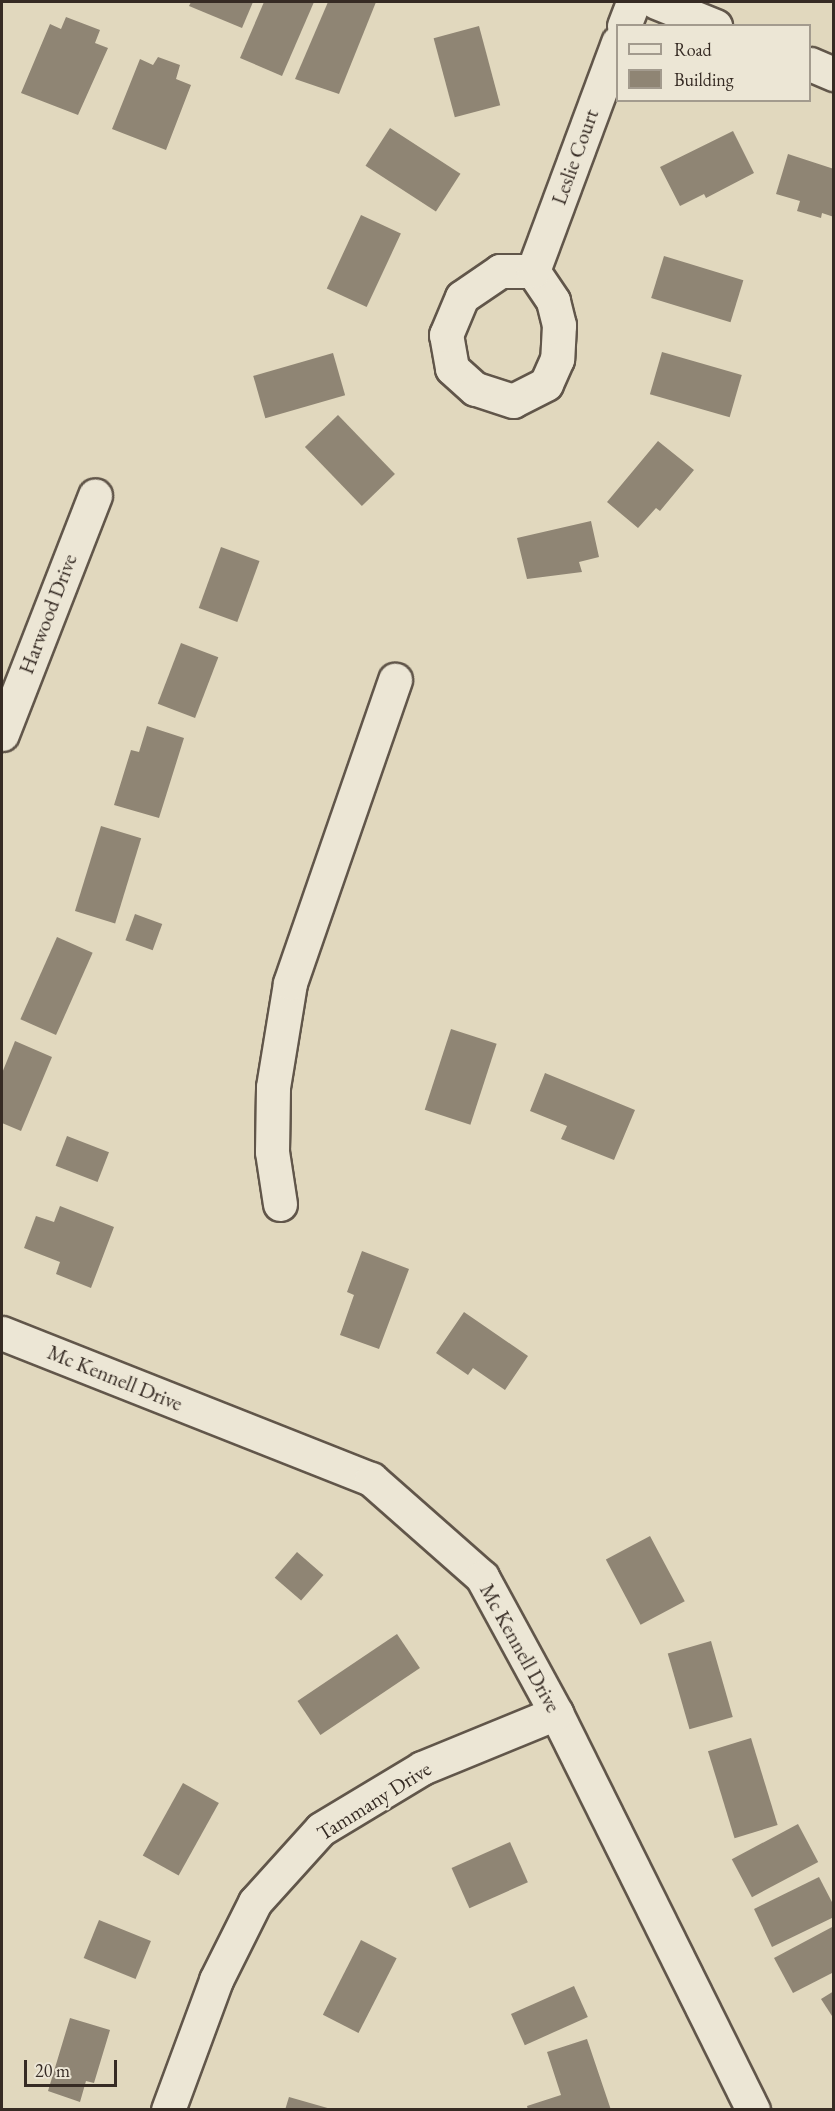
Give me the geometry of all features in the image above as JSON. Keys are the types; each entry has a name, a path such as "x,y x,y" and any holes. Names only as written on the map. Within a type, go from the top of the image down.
{"street":[{"path":"625,24 633,2"},
{"path":"656,2 710,24"},
{"name":"Leslie Court","path":"533,271 616,47"},
{"path":"811,64 834,74"},
{"name":"Harwood Drive","path":"2,734 95,495"},
{"path":"280,1204 272,1152 273,1087 290,983 395,680"},
{"name":"Mc Kennell Drive","path":"2,1333 371,1479 482,1576 556,1713 753,2109"},
{"name":"Tammany Drive","path":"168,2109 216,1980 255,1902 321,1829 422,1768 556,1713"}],"building":[{"path":"191,2 253,2 242,28 189,6"},
{"path":"264,2 314,2 282,76 240,58"},
{"path":"328,2 376,2 339,94 295,79"},
{"path":"66,17 100,30 95,43 108,48 78,115 21,93 50,24 61,29"},
{"path":"479,26 500,105 455,117 434,38"},
{"path":"158,57 180,65 176,79 191,85 166,150 112,129 140,59 153,65"},
{"path":"390,128 460,174 436,211 365,166"},
{"path":"733,131 754,173 706,198 704,194 680,206 660,167"},
{"path":"788,154 834,169 834,217 822,213 821,218 797,211 800,201 776,194"},
{"path":"361,215 401,234 367,307 327,288"},
{"path":"664,256 743,280 731,322 651,298"},
{"path":"662,352 742,375 730,417 650,394"},
{"path":"333,353 345,395 265,418 253,376"},
{"path":"338,415 395,474 362,506 305,447"},
{"path":"658,441 694,470 660,511 656,508 638,528 607,502"},
{"path":"591,521 599,557 579,562 582,572 527,579 517,538"},
{"path":"221,547 260,561 237,622 199,608"},
{"path":"181,643 218,657 195,718 158,704"},
{"path":"147,726 184,738 159,818 114,805 131,750 139,752"},
{"path":"101,826 141,838 115,923 75,911"},
{"path":"135,914 162,924 153,950 125,940"},
{"path":"57,937 93,953 56,1035 20,1019"},
{"path":"451,1029 497,1044 470,1125 425,1110"},
{"path":"15,1041 52,1057 21,1131 2,1123 2,1073"},
{"path":"545,1073 635,1110 614,1160 561,1139 567,1126 530,1111"},
{"path":"67,1136 109,1152 98,1182 56,1166"},
{"path":"60,1206 114,1227 91,1288 56,1274 60,1262 24,1248 36,1216 54,1222"},
{"path":"362,1251 409,1269 379,1349 340,1335 354,1295 347,1292"},
{"path":"464,1312 528,1356 505,1390 473,1368 468,1375 436,1353"},
{"path":"650,1536 685,1601 641,1625 606,1559"},
{"path":"297,1552 323,1575 301,1601 275,1578"},
{"path":"397,1634 420,1668 320,1735 298,1701"},
{"path":"711,1641 733,1717 690,1729 668,1653"},
{"path":"751,1738 778,1825 735,1838 708,1751"},
{"path":"183,1783 219,1803 179,1875 143,1856"},
{"path":"798,1824 818,1862 752,1897 732,1859"},
{"path":"510,1842 528,1882 469,1908 452,1868"},
{"path":"819,1877 834,1906 834,1917 772,1947 754,1909"},
{"path":"99,1920 151,1941 136,1979 84,1958"},
{"path":"834,1926 834,1972 793,1993 774,1958"},
{"path":"361,1940 397,1958 359,2033 323,2015"},
{"path":"574,1986 588,2017 525,2045 511,2014"},
{"path":"834,1991 834,2014 832,2016 821,1999"},
{"path":"70,2018 110,2030 94,2083 86,2081 80,2102 48,2091"},
{"path":"587,2039 611,2110 528,2110 527,2106 561,2095 547,2052"},
{"path":"289,2097 331,2109 331,2110 285,2110"}]}
